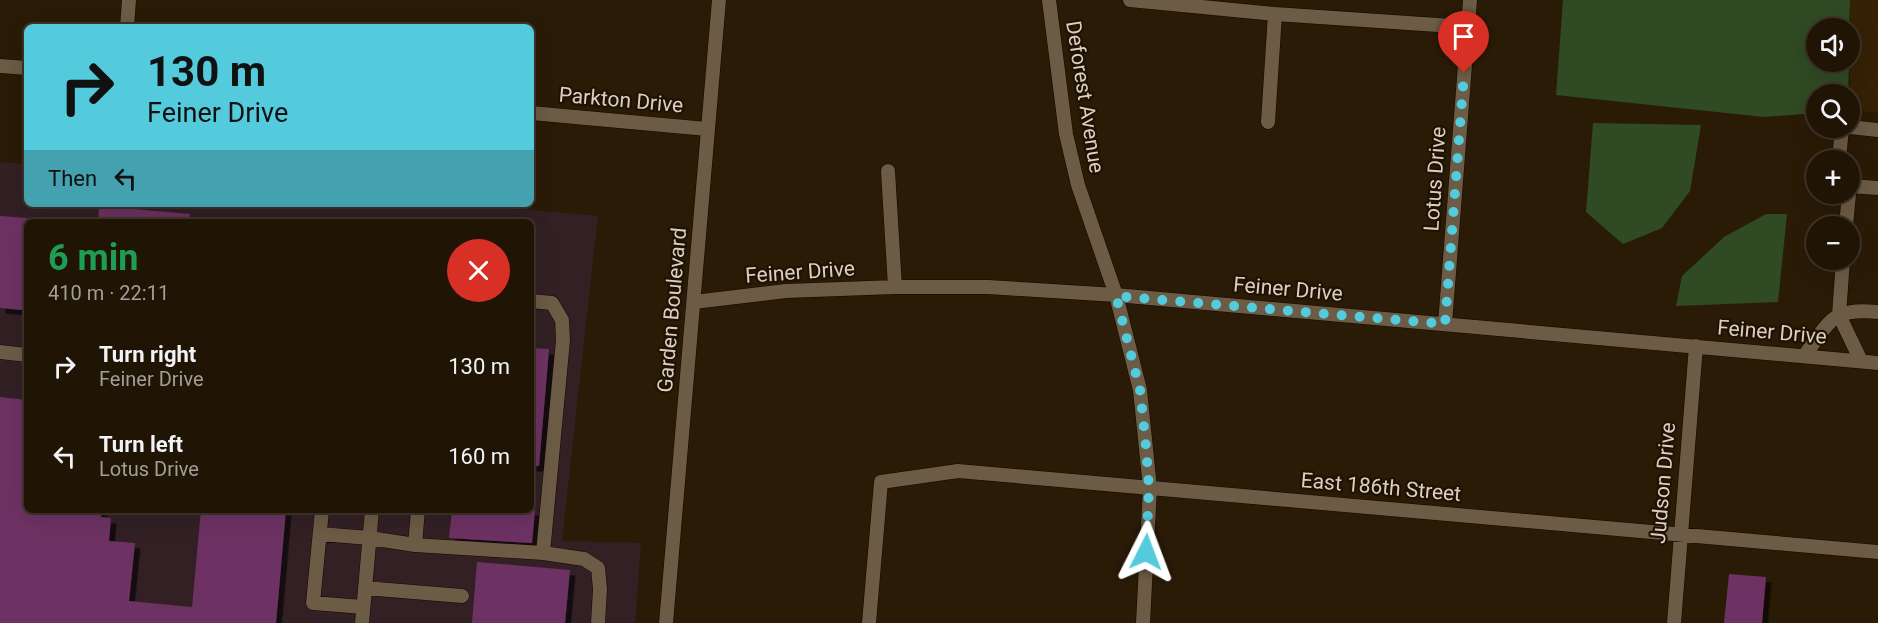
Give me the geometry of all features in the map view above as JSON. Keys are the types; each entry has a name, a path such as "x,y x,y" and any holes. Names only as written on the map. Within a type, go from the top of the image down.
{"street":[{"path":"127,24 129,0"},
{"name":"Garden Boulevard","path":"666,623 719,0"},
{"name":"Deforest Avenue","path":"1049,0 1066,134 1078,185 1116,296 1140,390 1149,488 1143,623"},
{"path":"1130,0 1275,14 1467,27"},
{"name":"Lotus Drive","path":"1445,324 1470,0"},
{"path":"1268,122 1275,14"},
{"path":"0,66 24,68"},
{"name":"Parkton Drive","path":"534,113 707,129"},
{"path":"1860,128 1878,130"},
{"path":"888,171 895,287"},
{"path":"1860,187 1878,188"},
{"path":"1842,270 1839,315 1861,361"},
{"name":"Feiner Drive","path":"694,302 786,291 895,287 988,287 1445,324 1878,363"},
{"path":"534,301 552,303 562,320 563,340 543,553"},
{"path":"1804,356 1834,316 1856,310 1878,312"},
{"name":"Judson Drive","path":"1674,623 1679,535 1696,346"},
{"path":"0,352 24,356"},
{"name":"East 186th Street","path":"869,623 881,482 958,471 1878,552"},
{"path":"322,513 313,603 363,607"},
{"path":"362,623 372,513"},
{"path":"415,545 418,513"},
{"path":"320,534 415,545 543,553 584,559 598,568 600,589 598,623"},
{"path":"365,588 462,596"}],"shaded area":[{"path":"1850,0 1878,0 1878,113 1860,111 1860,84 1850,84 1850,72 1860,72 1860,18 1850,18"},
{"path":"0,162 24,164 24,207 496,207 598,216 562,541 641,543 635,623 0,623"}],"green space":[{"path":"1563,0 1850,0 1849,18 1806,18 1806,72 1849,72 1848,84 1806,84 1806,114 1764,117 1556,95"},
{"path":"1593,123 1701,125 1690,191 1662,228 1623,244 1586,212"},
{"path":"1766,214 1787,214 1778,302 1676,306 1682,276 1724,237"}],"building":[{"path":"99,207 190,214 189,219 98,219"},
{"path":"0,216 27,218 24,219 22,310 0,308"},
{"path":"534,348 549,349 539,466 534,466"},
{"path":"0,397 24,400 24,513 102,513 101,517 111,518 109,541 135,543 129,601 192,607 201,513 286,513 276,623 0,623"},
{"path":"535,510 532,543 449,538 452,513 534,513"},
{"path":"477,562 570,570 565,623 472,623"},
{"path":"1729,574 1766,577 1762,623 1724,623"}],"route":[{"path":"1146,552 1149,488 1140,390 1116,296 1445,324 1464,73"}]}
